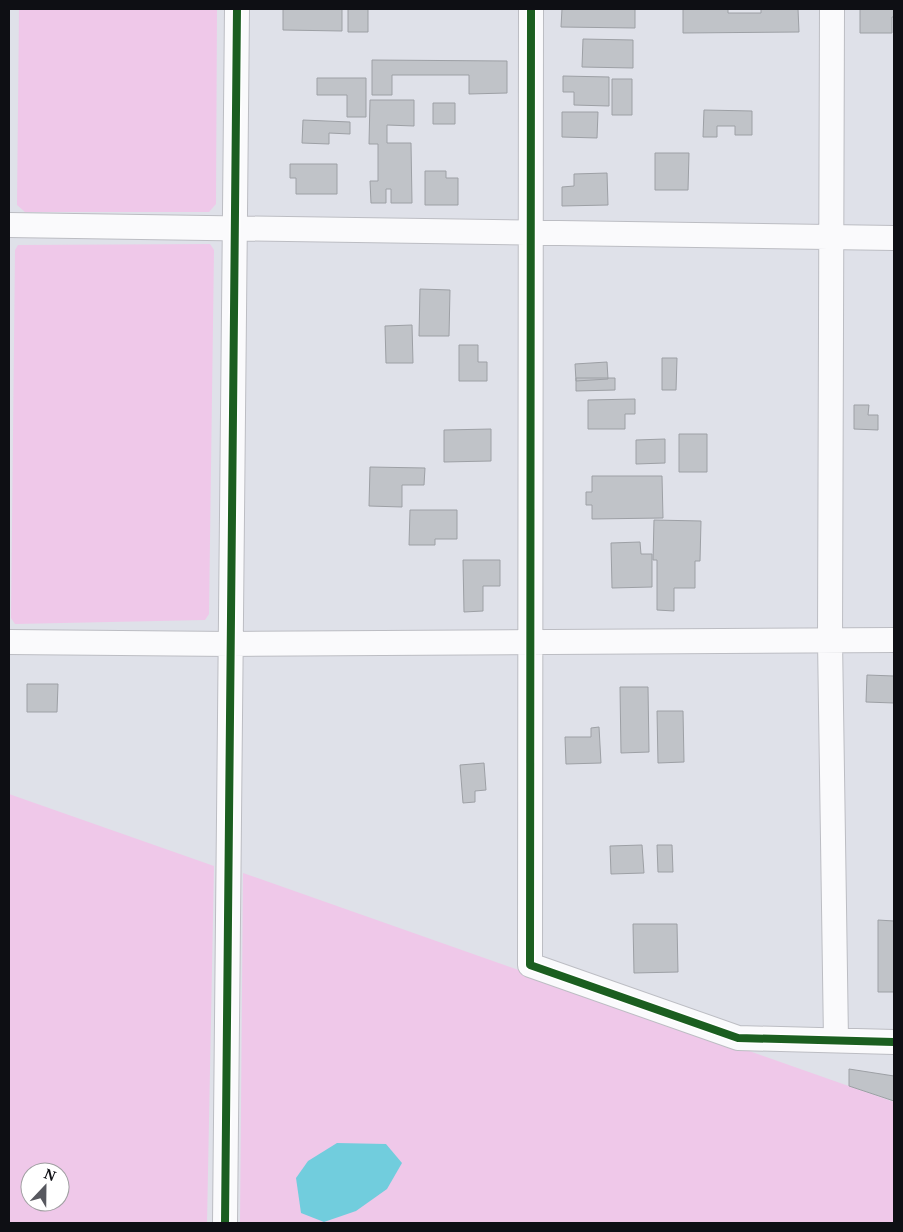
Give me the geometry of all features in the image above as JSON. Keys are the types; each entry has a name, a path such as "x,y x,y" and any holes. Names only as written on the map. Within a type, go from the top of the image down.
{"street":[{"path":"225,1223 237,9"},
{"path":"531,9 530,965 738,1038 894,1042"},
{"path":"832,9 830,640 836,1040"},
{"path":"9,225 894,238"},
{"path":"9,642 231,644 894,640"}],"shaded area":[{"path":"19,9 217,9 216,204 209,212 25,212 17,205"},
{"path":"210,244 214,250 209,614 205,620 15,624 11,618 15,250 18,245"},
{"path":"9,794 214,866 207,1223 9,1223"},
{"path":"243,873 894,1102 894,1223 240,1223"}],"water":[{"path":"337,1143 386,1144 402,1163 387,1189 356,1211 324,1222 301,1213 296,1178 308,1161"}],"building":[{"path":"283,9 342,9 342,31 283,30"},
{"path":"348,9 368,9 368,32 348,32"},
{"path":"562,9 635,9 635,28 561,27"},
{"path":"683,9 728,9 728,13 761,13 761,9 798,9 799,32 683,33"},
{"path":"860,9 894,9 892,33 860,33"},
{"path":"583,39 633,40 633,68 582,67"},
{"path":"372,60 507,61 507,93 469,94 469,75 392,75 392,95 372,95"},
{"path":"563,76 609,77 609,106 574,105 574,92 563,92"},
{"path":"317,78 366,78 366,117 347,117 347,95 317,95"},
{"path":"612,79 632,79 632,115 612,115"},
{"path":"370,100 414,100 414,126 387,125 387,143 411,143 412,203 391,203 391,189 386,189 386,203 371,203 370,181 378,181 378,144 369,144"},
{"path":"433,103 455,103 455,124 433,124"},
{"path":"704,110 752,111 752,135 735,135 735,126 717,126 717,137 703,137"},
{"path":"562,112 598,112 597,138 562,137"},
{"path":"303,120 350,122 350,134 329,133 329,144 302,143"},
{"path":"655,153 689,153 688,190 655,190"},
{"path":"290,164 337,164 337,194 296,194 296,178 290,178"},
{"path":"425,171 446,171 446,178 458,178 458,205 425,205"},
{"path":"607,173 608,205 562,206 562,187 574,186 574,174"},
{"path":"420,289 450,290 449,336 419,336"},
{"path":"412,325 413,363 386,363 385,326"},
{"path":"459,345 478,345 478,362 487,362 487,381 459,381"},
{"path":"662,358 677,358 676,390 662,390"},
{"path":"607,362 608,379 576,381 575,364"},
{"path":"576,378 615,378 615,390 576,391"},
{"path":"635,399 635,414 625,414 625,429 588,429 588,400"},
{"path":"854,405 869,405 868,415 878,415 878,430 854,429"},
{"path":"491,429 491,461 444,462 444,430"},
{"path":"679,434 707,434 707,472 679,472"},
{"path":"665,439 665,463 636,464 636,440"},
{"path":"370,467 425,468 424,485 402,485 402,507 369,506"},
{"path":"592,476 662,476 663,518 592,519 592,505 586,505 586,492 592,492"},
{"path":"410,510 457,510 457,539 435,539 435,545 409,545"},
{"path":"654,520 701,521 700,561 695,561 695,588 674,588 674,611 657,610 657,560 653,560"},
{"path":"640,542 641,554 652,554 652,587 612,588 611,543"},
{"path":"463,560 500,560 500,586 483,586 483,611 464,612"},
{"path":"867,675 894,676 894,703 866,702"},
{"path":"27,684 58,684 57,712 27,712"},
{"path":"620,687 648,687 649,752 621,753"},
{"path":"657,711 683,711 684,762 658,763"},
{"path":"599,727 601,763 566,764 565,737 591,737 591,728"},
{"path":"484,763 486,790 475,791 475,802 463,803 460,765"},
{"path":"642,845 644,873 611,874 610,846"},
{"path":"657,845 672,845 673,872 658,872"},
{"path":"878,920 894,921 894,992 878,992"},
{"path":"633,924 677,924 678,972 634,973"},
{"path":"849,1069 894,1076 894,1101 849,1086"}],"cycle path":[{"path":"225,1223 237,9"},
{"path":"531,9 530,965 738,1038 894,1042"}]}
